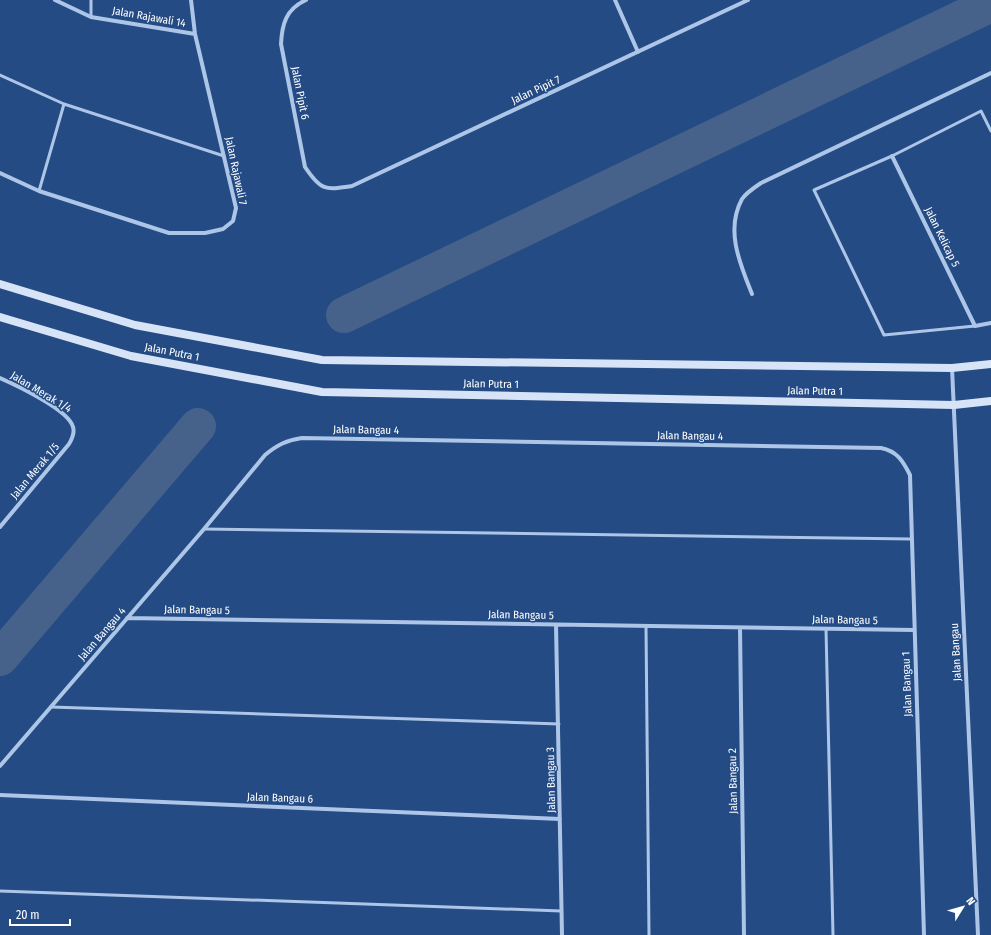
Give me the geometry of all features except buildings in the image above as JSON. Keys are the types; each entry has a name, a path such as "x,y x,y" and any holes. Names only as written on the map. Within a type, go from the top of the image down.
{"main road":[{"name":"Jalan Putra 1","path":"0,284 135,325 322,360 952,368 991,364"},
{"name":"Jalan Putra 1","path":"0,317 131,356 322,392 954,405 991,401"}],"street":[{"name":"Jalan Rajawali 14","path":"55,0 91,17 195,34"},
{"name":"Jalan Rajawali 7","path":"0,173 39,191 169,233 205,233 223,229 233,220 236,208 195,34 190,0"},
{"name":"Jalan Pipit 6","path":"306,0 289,12 282,27 281,44 306,167 314,180 329,189"},
{"path":"615,0 638,52"},
{"name":"Jalan Pipit 7","path":"329,189 352,186 748,0"},
{"path":"752,294 738,259 734,231 737,212 743,198 761,183 991,73"},
{"name":"Jalan Kelicap 5","path":"892,156 975,326"},
{"path":"975,326 991,323"},
{"name":"Jalan Bangau","path":"952,368 978,935"},
{"name":"Jalan Merak 1/4","path":"0,378 16,384 70,420 73,432 69,444"},
{"name":"Jalan Bangau 4","path":"0,766 204,529 265,455 276,446 288,440 310,438 880,448"},
{"name":"Jalan Merak 1/5","path":"0,527 69,444"},
{"name":"Jalan Bangau 1","path":"880,448 890,450 899,456 910,475 924,935"},
{"name":"Jalan Bangau 5","path":"127,618 914,630"},
{"name":"Jalan Bangau 3","path":"556,625 562,935"},
{"name":"Jalan Bangau 2","path":"740,628 744,935"},
{"name":"Jalan Bangau 6","path":"0,795 560,819"}],"lane":[{"path":"91,0 91,17"},
{"path":"0,75 64,104 224,156"},
{"path":"39,191 64,104"},
{"path":"975,326 884,335 814,190 892,156 981,111 991,131"},
{"path":"204,529 912,539"},
{"path":"646,626 649,935"},
{"path":"826,629 833,935"},
{"path":"51,706 559,724"},
{"path":"0,891 561,911"}],"waterway":[{"path":"344,315 991,4"},
{"path":"0,658 198,426"}]}
